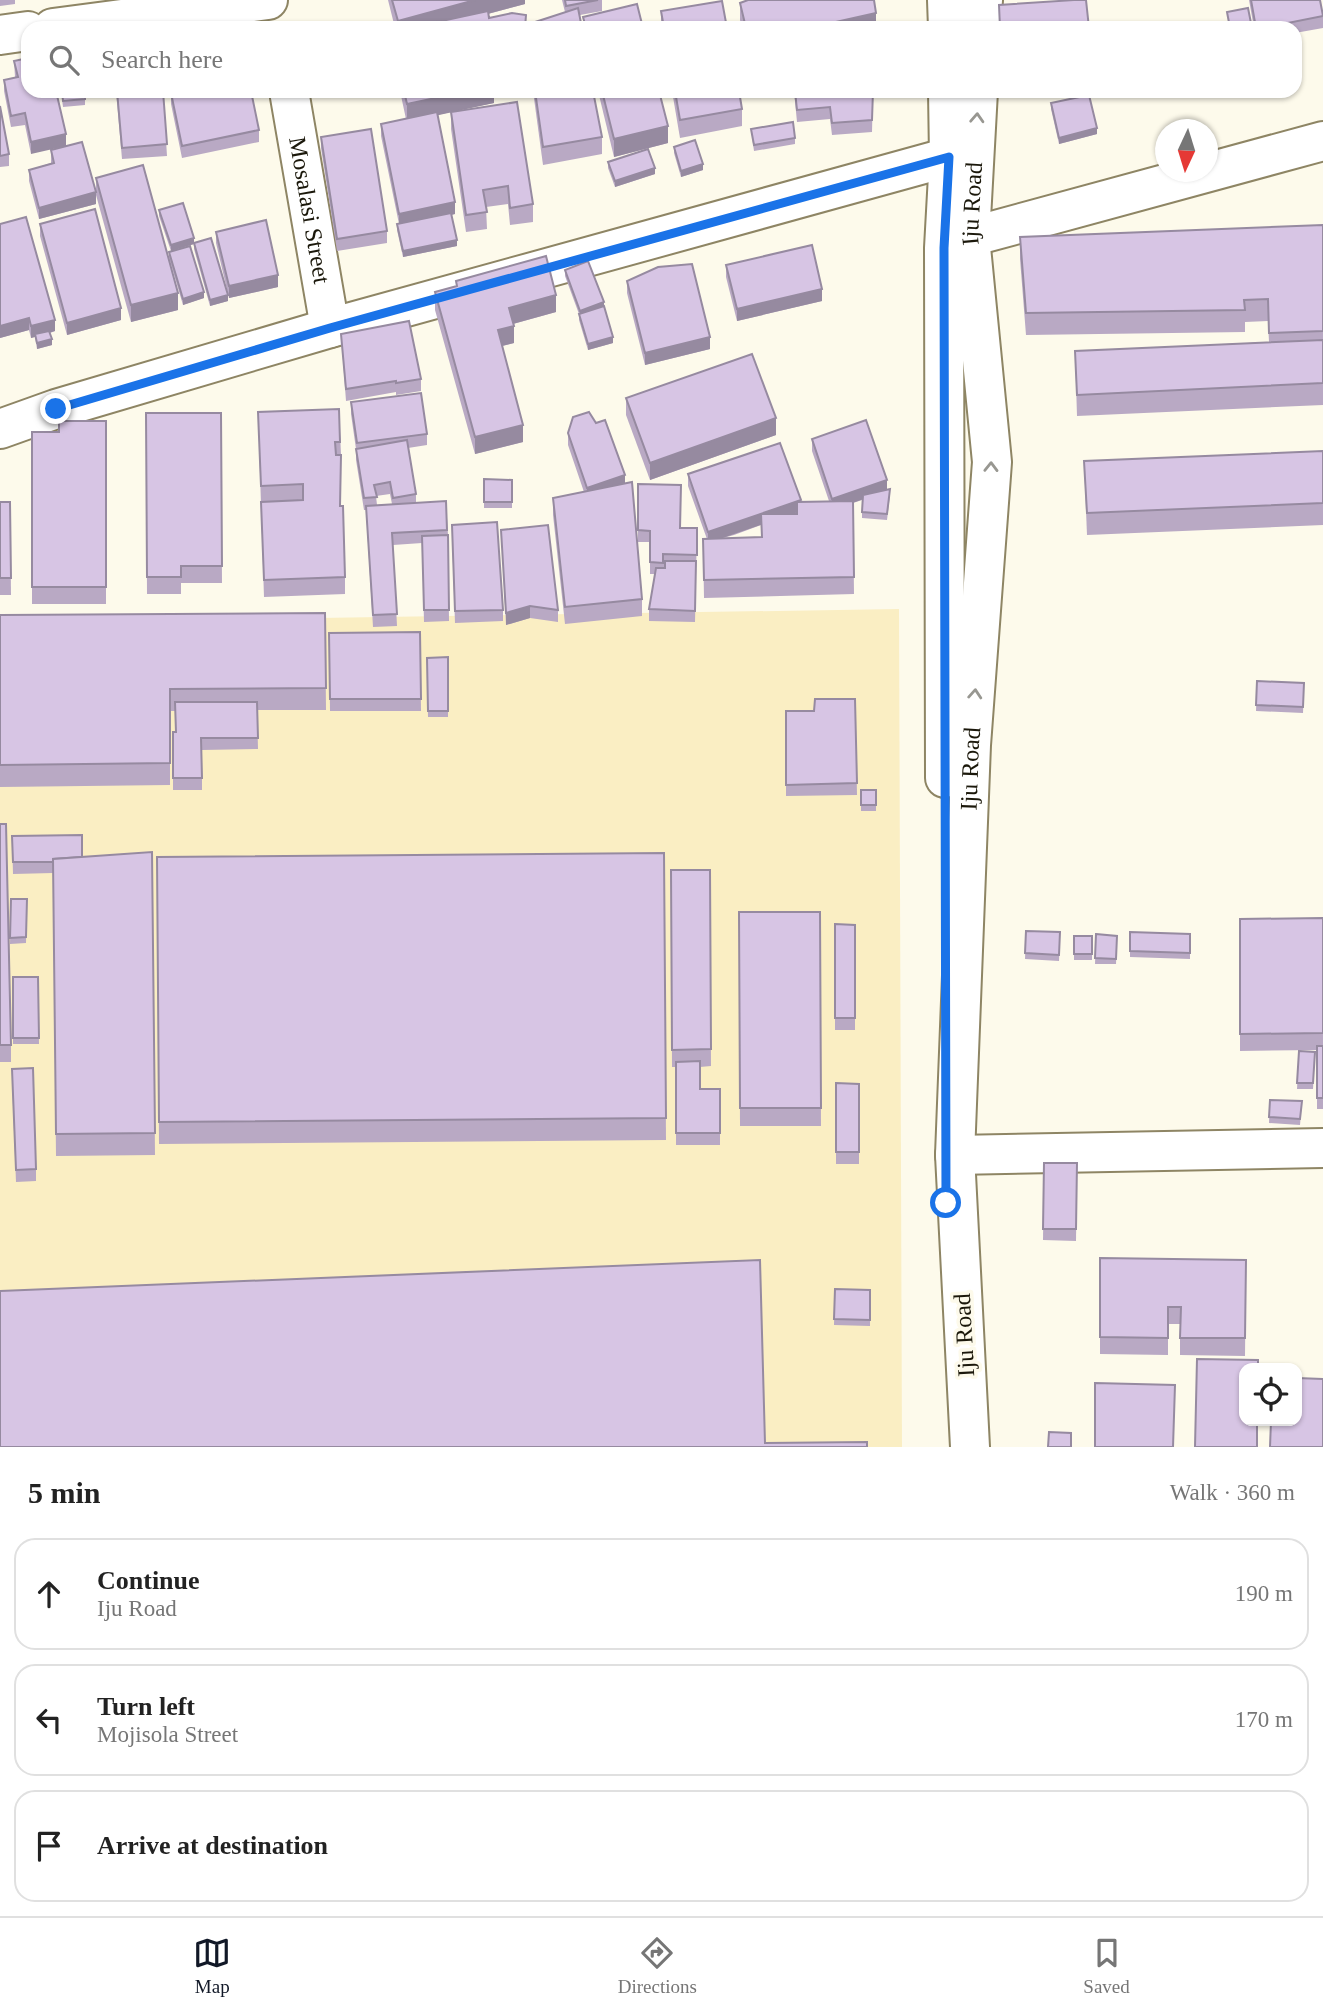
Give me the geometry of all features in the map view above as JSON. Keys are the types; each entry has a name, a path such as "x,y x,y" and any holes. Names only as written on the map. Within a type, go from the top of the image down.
{"main road":[{"path":"107,21 268,0"},
{"path":"273,0 277,21"},
{"path":"947,0 948,21"},
{"path":"982,21 983,0"},
{"path":"0,35 21,32"},
{"name":"Mosalasi Street","path":"290,98 330,328"},
{"name":"Iju Road","path":"948,98 949,157 944,248 948,1447"},
{"name":"Iju Road","path":"970,1447 955,1155 971,745 992,462 970,237 978,98"},
{"path":"970,237 1323,141"},
{"path":"0,429 56,409 330,328 949,157"},
{"path":"955,1155 1323,1148"}],"shaded area":[{"path":"899,609 902,1447 0,1447 0,623"}],"building":[{"path":"392,0 475,0 398,21"},
{"path":"565,0 598,0 566,6"},
{"path":"748,0 874,0 876,13 840,21 744,21 740,3"},
{"path":"1086,0 1088,21 1000,21 999,5"},
{"path":"1251,0 1320,0 1323,16 1298,21 1255,21"},
{"path":"722,1 726,21 663,21 661,11"},
{"path":"637,4 641,21 584,21 583,17"},
{"path":"578,8 581,21 538,21"},
{"path":"1248,8 1251,21 1229,21 1227,12"},
{"path":"488,11 489,18 512,13 526,15 526,21 442,21"},
{"path":"21,60 21,98 58,98 66,134 31,142 25,113 11,116 4,80 18,77 14,61"},
{"path":"63,98 85,98 85,99 63,101"},
{"path":"118,98 164,98 167,144 122,148"},
{"path":"172,98 252,98 259,130 182,146"},
{"path":"406,98 436,98 407,104"},
{"path":"536,98 594,98 602,137 543,147"},
{"path":"604,98 661,98 668,126 614,139"},
{"path":"676,98 740,98 742,109 680,120"},
{"path":"796,98 873,98 872,120 832,123 830,107 797,110"},
{"path":"1090,98 1097,128 1059,138 1051,103"},
{"path":"517,102 533,204 510,208 508,186 483,190 487,212 466,215 451,112"},
{"path":"0,106 9,154 0,156"},
{"path":"437,112 455,202 399,214 381,124"},
{"path":"793,122 795,138 754,145 751,129"},
{"path":"371,129 387,231 337,239 321,137"},
{"path":"695,140 703,164 681,171 674,147"},
{"path":"82,142 96,192 39,208 29,170 54,163 51,150"},
{"path":"648,149 655,168 615,181 608,162"},
{"path":"143,165 178,293 131,305 96,178"},
{"path":"183,203 194,238 171,245 159,210"},
{"path":"95,209 121,308 67,323 40,224"},
{"path":"451,213 457,240 403,251 397,224"},
{"path":"26,217 55,320 31,326 29,318 0,326 0,224"},
{"path":"266,220 278,275 229,286 216,232"},
{"path":"1323,225 1323,331 1269,333 1268,299 1244,300 1245,310 1026,313 1020,237"},
{"path":"211,238 228,295 210,300 194,243"},
{"path":"812,245 822,289 737,309 726,265"},
{"path":"190,246 204,292 183,299 169,252"},
{"path":"546,256 556,295 509,308 514,326 498,330 523,425 475,437 435,292 457,286 456,281"},
{"path":"588,261 604,302 580,311 565,270"},
{"path":"692,264 710,337 645,353 627,281 658,267"},
{"path":"604,306 613,337 588,344 579,314"},
{"path":"409,321 421,379 346,389 341,334"},
{"path":"49,331 52,339 37,343 35,334"},
{"path":"1323,340 1323,383 1077,395 1075,351"},
{"path":"752,354 776,418 650,463 626,398"},
{"path":"421,393 427,434 357,443 351,402"},
{"path":"339,409 340,442 335,442 336,455 341,455 340,506 343,506 345,577 264,580 261,502 303,500 303,484 261,486 258,412"},
{"path":"589,412 596,423 605,420 625,475 587,488 568,433 573,417"},
{"path":"146,413 221,413 222,566 181,566 181,577 147,577"},
{"path":"866,420 887,480 832,499 812,439"},
{"path":"59,421 106,421 106,587 32,587 32,432 59,432"},
{"path":"407,440 416,494 393,498 390,482 374,485 377,497 364,498 356,449"},
{"path":"780,443 801,500 708,532 688,474"},
{"path":"1323,451 1323,503 1087,513 1084,461"},
{"path":"484,479 512,480 512,502 484,502"},
{"path":"632,482 642,599 565,607 553,498"},
{"path":"638,484 681,485 680,528 697,528 697,555 663,554 663,563 650,562 650,531 638,530"},
{"path":"890,489 887,514 862,512 863,495"},
{"path":"446,501 447,530 392,533 397,614 373,615 366,506"},
{"path":"853,501 854,577 704,580 703,539 762,537 761,514 797,514 797,502"},
{"path":"0,502 10,502 11,578 0,578"},
{"path":"497,522 503,610 455,611 452,525"},
{"path":"548,525 558,610 530,606 506,613 501,530"},
{"path":"448,535 449,610 424,610 422,536"},
{"path":"665,561 696,561 695,611 649,609 656,568 665,568"},
{"path":"325,613 326,688 170,689 170,763 0,765 0,615"},
{"path":"420,632 421,699 330,699 329,633"},
{"path":"448,657 448,711 428,711 427,658"},
{"path":"1257,681 1304,683 1303,707 1256,705"},
{"path":"815,699 855,699 857,783 786,785 786,711 814,711"},
{"path":"175,702 257,702 258,738 201,738 202,778 173,778"},
{"path":"861,790 876,790 876,805 861,805"},
{"path":"0,824 6,824 11,1045 0,1045"},
{"path":"82,835 82,857 53,859 53,862 13,862 12,836"},
{"path":"152,852 155,1133 56,1134 53,859"},
{"path":"664,853 666,1118 159,1122 157,857"},
{"path":"671,870 710,870 711,1049 672,1050"},
{"path":"11,899 27,899 26,937 10,938"},
{"path":"739,912 820,912 821,1108 740,1108"},
{"path":"1323,918 1323,1033 1240,1034 1240,919"},
{"path":"835,924 855,925 855,1018 835,1018"},
{"path":"1026,931 1060,932 1059,955 1025,953"},
{"path":"1130,932 1190,934 1190,953 1130,951"},
{"path":"1096,934 1117,936 1116,959 1095,958"},
{"path":"1074,936 1092,936 1092,954 1074,954"},
{"path":"13,977 38,977 39,1038 13,1038"},
{"path":"1317,1046 1323,1046 1323,1098 1317,1098"},
{"path":"1299,1051 1315,1052 1313,1083 1297,1083"},
{"path":"700,1061 700,1089 720,1089 720,1133 676,1133 676,1062"},
{"path":"33,1068 36,1169 16,1170 12,1069"},
{"path":"836,1083 859,1084 859,1152 836,1152"},
{"path":"1270,1100 1302,1101 1300,1119 1269,1117"},
{"path":"1044,1163 1077,1163 1076,1229 1043,1229"},
{"path":"1100,1258 1246,1260 1245,1338 1180,1338 1181,1307 1168,1307 1168,1338 1100,1337"},
{"path":"760,1260 765,1443 867,1442 867,1447 0,1447 0,1291"},
{"path":"835,1289 870,1290 870,1320 834,1319"},
{"path":"1197,1359 1258,1360 1258,1363 1239,1363 1239,1426 1257,1426 1257,1447 1195,1447"},
{"path":"1302,1378 1323,1379 1323,1447 1270,1447 1271,1426 1302,1426"},
{"path":"1095,1383 1175,1385 1173,1447 1095,1447"},
{"path":"1049,1432 1071,1433 1071,1447 1048,1447"}],"route":[{"path":"56,409 330,328 949,157 944,248 946,1203"}]}
